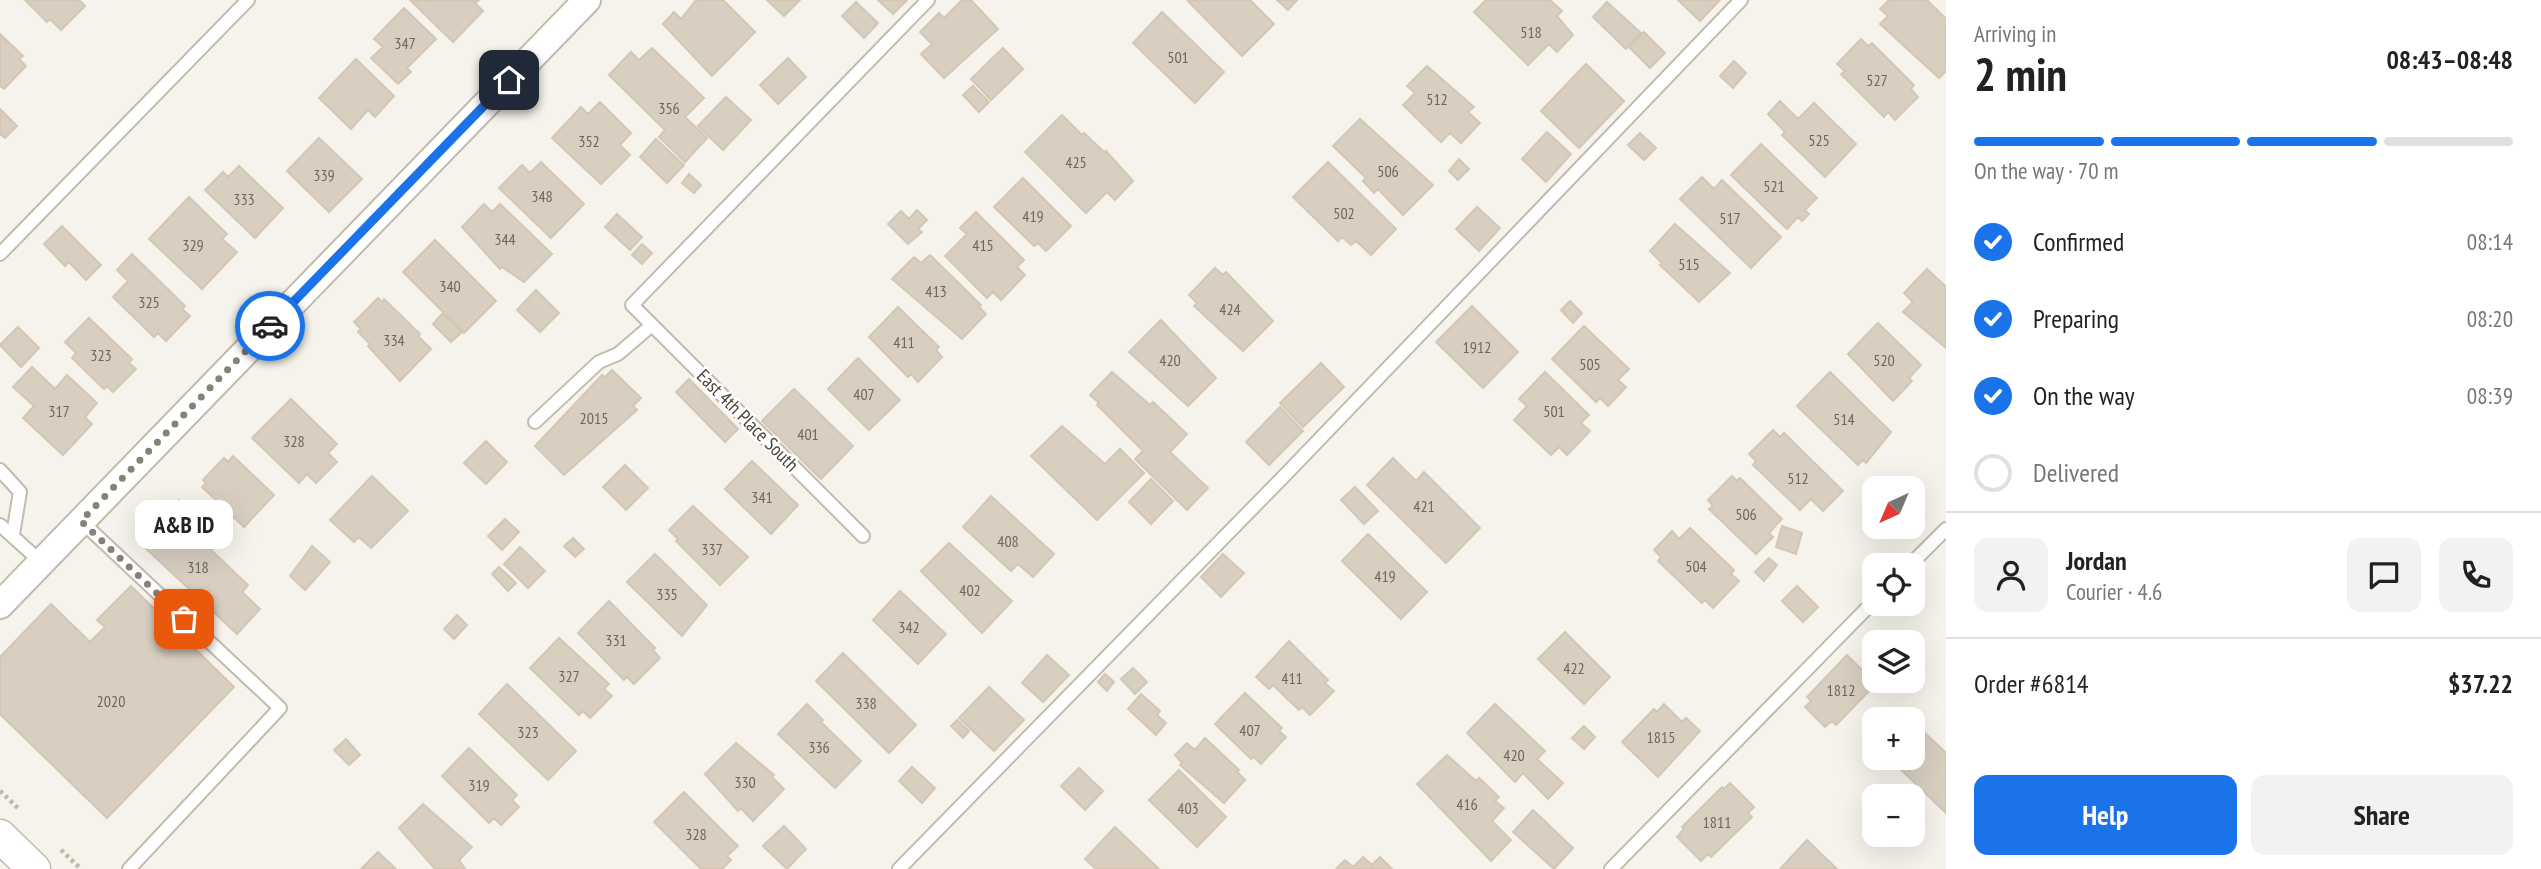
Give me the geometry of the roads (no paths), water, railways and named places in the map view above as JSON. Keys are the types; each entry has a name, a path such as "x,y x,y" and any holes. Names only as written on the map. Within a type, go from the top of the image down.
{"street":[{"path":"0,605 587,0"},
{"path":"0,836 34,869"}],"lane":[{"path":"0,254 248,0"},
{"name":"East 4th Place South","path":"863,536 632,305 928,0"},
{"path":"898,869 1288,472 1741,0"},
{"path":"535,422 599,362 618,354 652,325"},
{"path":"0,470 20,492 13,534"},
{"path":"81,521 280,708 129,869"},
{"path":"0,525 41,562"},
{"path":"1922,553 1946,528"},
{"path":"1611,869 1862,613"}],"place":[{"name":"A&B ID","path":"184,619"}]}
